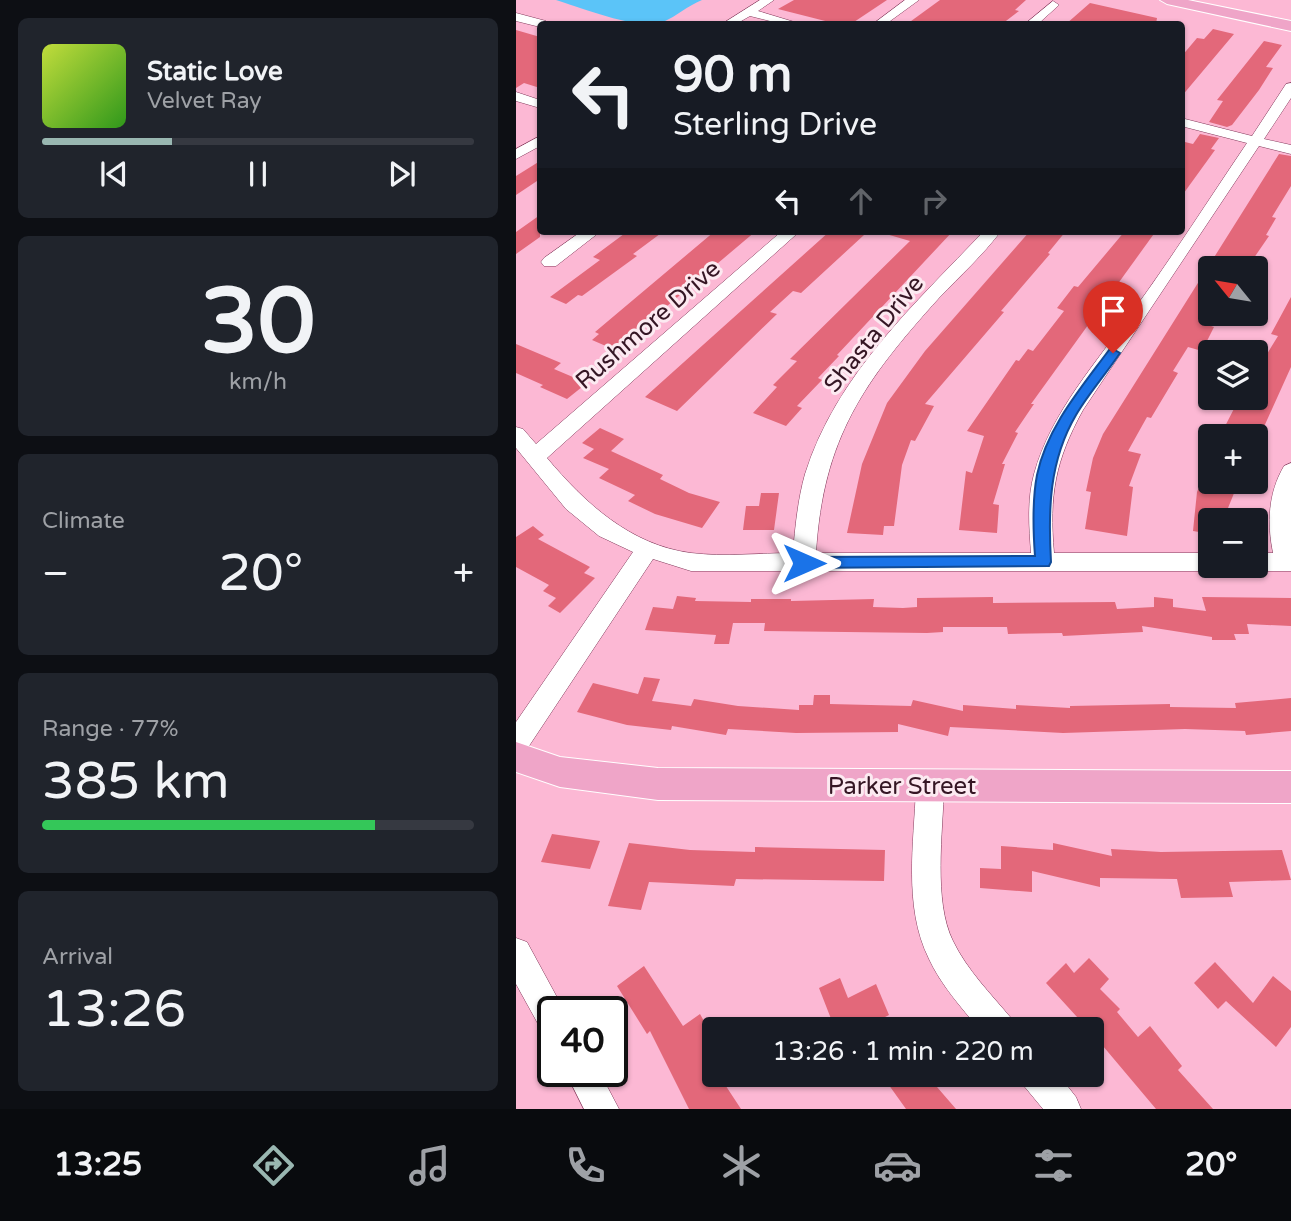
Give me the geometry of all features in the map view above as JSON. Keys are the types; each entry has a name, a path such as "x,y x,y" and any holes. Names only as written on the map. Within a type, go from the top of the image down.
{"main road":[{"path":"1167,0 1291,26"},
{"name":"Parker Street","path":"516,757 560,772 658,784 1291,787"}],"street":[{"path":"733,21 768,0"},
{"path":"883,21 913,0"},
{"path":"1034,21 1053,5"},
{"path":"748,12 783,21"},
{"path":"516,17 537,23"},
{"path":"1043,562 1040,520 1044,474 1058,435 1291,87"},
{"path":"516,96 537,103"},
{"path":"1185,123 1291,150"},
{"path":"516,155 537,142"},
{"path":"550,262 587,235"},
{"name":"Rushmore Drive","path":"535,457 787,235"},
{"name":"Shasta Drive","path":"804,563 808,513 816,473 834,427 860,382 989,235"},
{"path":"516,434 584,512 608,530 648,550 691,562 1198,562"},
{"path":"1268,562 1288,562 1278,529 1281,502 1291,471"},
{"path":"516,744 648,550"},
{"path":"930,787 931,918 938,945 950,967 990,1017"},
{"path":"516,953 540,996"},
{"path":"590,1087 602,1109"},
{"path":"1046,1087 1064,1109"}],"water":[{"path":"556,0 702,0 666,21 626,21"}],"building":[{"path":"794,0 887,0 856,21 825,21 778,9"},
{"path":"940,0 1026,0 1015,10 1019,11 1006,21 911,21"},
{"path":"1090,3 1157,18 1156,21 1069,21"},
{"path":"1213,29 1234,34 1185,92 1185,52 1197,38 1204,39"},
{"path":"516,30 537,36 537,87 524,83 516,88"},
{"path":"1264,41 1282,45 1266,67 1273,68 1259,90 1232,125 1227,127 1209,122 1223,101 1217,100"},
{"path":"1200,134 1219,138 1211,149 1215,150 1185,191 1185,142 1193,144"},
{"path":"1279,154 1291,156 1291,186 1272,217 1276,218 1266,235 1269,236 1255,256 1215,256"},
{"path":"537,163 537,181 516,195 516,176"},
{"path":"537,217 537,235 540,237 516,254 516,232"},
{"path":"623,235 659,235 633,254 637,256 582,296 578,295 566,304 550,297 600,260 593,257"},
{"path":"710,235 751,235 615,350 592,340 599,334 595,332"},
{"path":"826,235 864,235 801,293 793,291 770,312 777,314 677,411 645,397"},
{"path":"889,235 949,235 837,355 839,356 818,378 822,380 797,406 802,408 786,426 753,413 777,387 773,385 797,361 790,359 910,241"},
{"path":"1026,235 1063,235 1001,311 1004,312 925,404 934,406 915,441 911,440 902,465 894,526 884,526 883,535 847,533 862,464 887,403 925,351"},
{"path":"1122,235 1153,235 1031,404 1034,404 1015,432 1018,433 1002,464 1005,464 993,504 999,505 997,533 959,530 966,471 972,473 984,436 967,431 1016,360 1019,361 1028,349 1033,351 1064,311 1057,308 1074,286 1078,287"},
{"path":"1198,283 1198,326 1214,327 1208,340 1198,340 1198,350 1188,347 1173,371 1178,373 1151,418 1147,417 1128,451 1141,454 1129,486 1133,487 1127,536 1085,529 1091,492 1086,491 1093,458 1103,434"},
{"path":"1291,297 1291,367 1265,424 1226,424 1233,410 1268,410 1268,352 1278,336 1271,334"},
{"path":"516,344 561,363 554,369 587,383 567,399 540,387 543,385 516,373"},
{"path":"600,428 624,439 611,451 663,475 660,479 689,493 720,502 702,528 655,514 628,501 635,495 599,478 609,469 583,458 594,449 582,443"},
{"path":"1198,490 1198,494 1234,494 1228,508 1198,508 1198,532 1193,531"},
{"path":"761,493 779,493 774,530 743,530 746,506 759,506"},
{"path":"533,526 544,535 538,539 590,567 584,573 595,578 560,613 548,606 556,598 543,591 549,585 516,567 516,537"},
{"path":"677,596 696,598 695,601 751,602 751,599 874,599 873,607 903,608 917,607 917,598 993,597 993,603 1115,602 1117,609 1154,607 1154,597 1173,599 1173,607 1206,611 1202,597 1291,598 1291,626 1247,624 1249,634 1234,634 1236,640 1212,640 1212,637 1142,626 1143,632 1063,636 1062,633 1008,634 1007,627 943,627 943,632 927,633 764,631 765,623 733,623 729,644 714,644 716,635 645,630 653,607 673,609"},
{"path":"644,677 660,679 652,701 691,706 694,699 738,706 799,710 799,705 813,705 814,695 830,695 830,704 911,706 913,700 963,711 963,705 1016,709 1016,705 1070,708 1170,704 1170,707 1236,708 1235,703 1291,698 1291,731 1246,735 1245,731 1185,729 1063,733 950,727 948,736 898,724 898,732 796,733 728,729 726,735 672,726 671,730 627,725 577,712 593,683 638,694"},
{"path":"552,834 600,841 590,869 541,862"},
{"path":"629,843 690,850 755,852 755,847 885,850 884,881 736,879 734,886 649,882 641,910 608,906"},
{"path":"1053,843 1112,856 1111,849 1161,852 1282,850 1291,880 1229,882 1233,897 1181,898 1177,879 1100,878 1100,887 1032,871 1032,892 980,888 980,868 1001,869 1001,846 1053,850"},
{"path":"1089,958 1109,979 1100,989 1120,1009 1117,1012 1138,1037 1150,1026 1182,1066 1178,1070 1213,1109 1156,1109 1104,1047 1104,1017 1077,1017 1046,983 1066,963 1074,973"},
{"path":"1215,962 1253,1003 1273,976 1291,991 1291,1027 1276,1047 1226,1001 1218,1009 1194,983"},
{"path":"644,966 683,1026 700,1014 702,1087 727,1087 741,1109 689,1109 650,1031 647,1034 628,1004 628,996 623,996 617,986"},
{"path":"840,978 848,998 876,984 889,1015 830,1017 819,988"},
{"path":"890,1087 937,1087 956,1109 906,1109"}],"route":[{"path":"804,563 1043,562 1040,520 1044,474 1058,435 1071,412 1113,353"}]}
